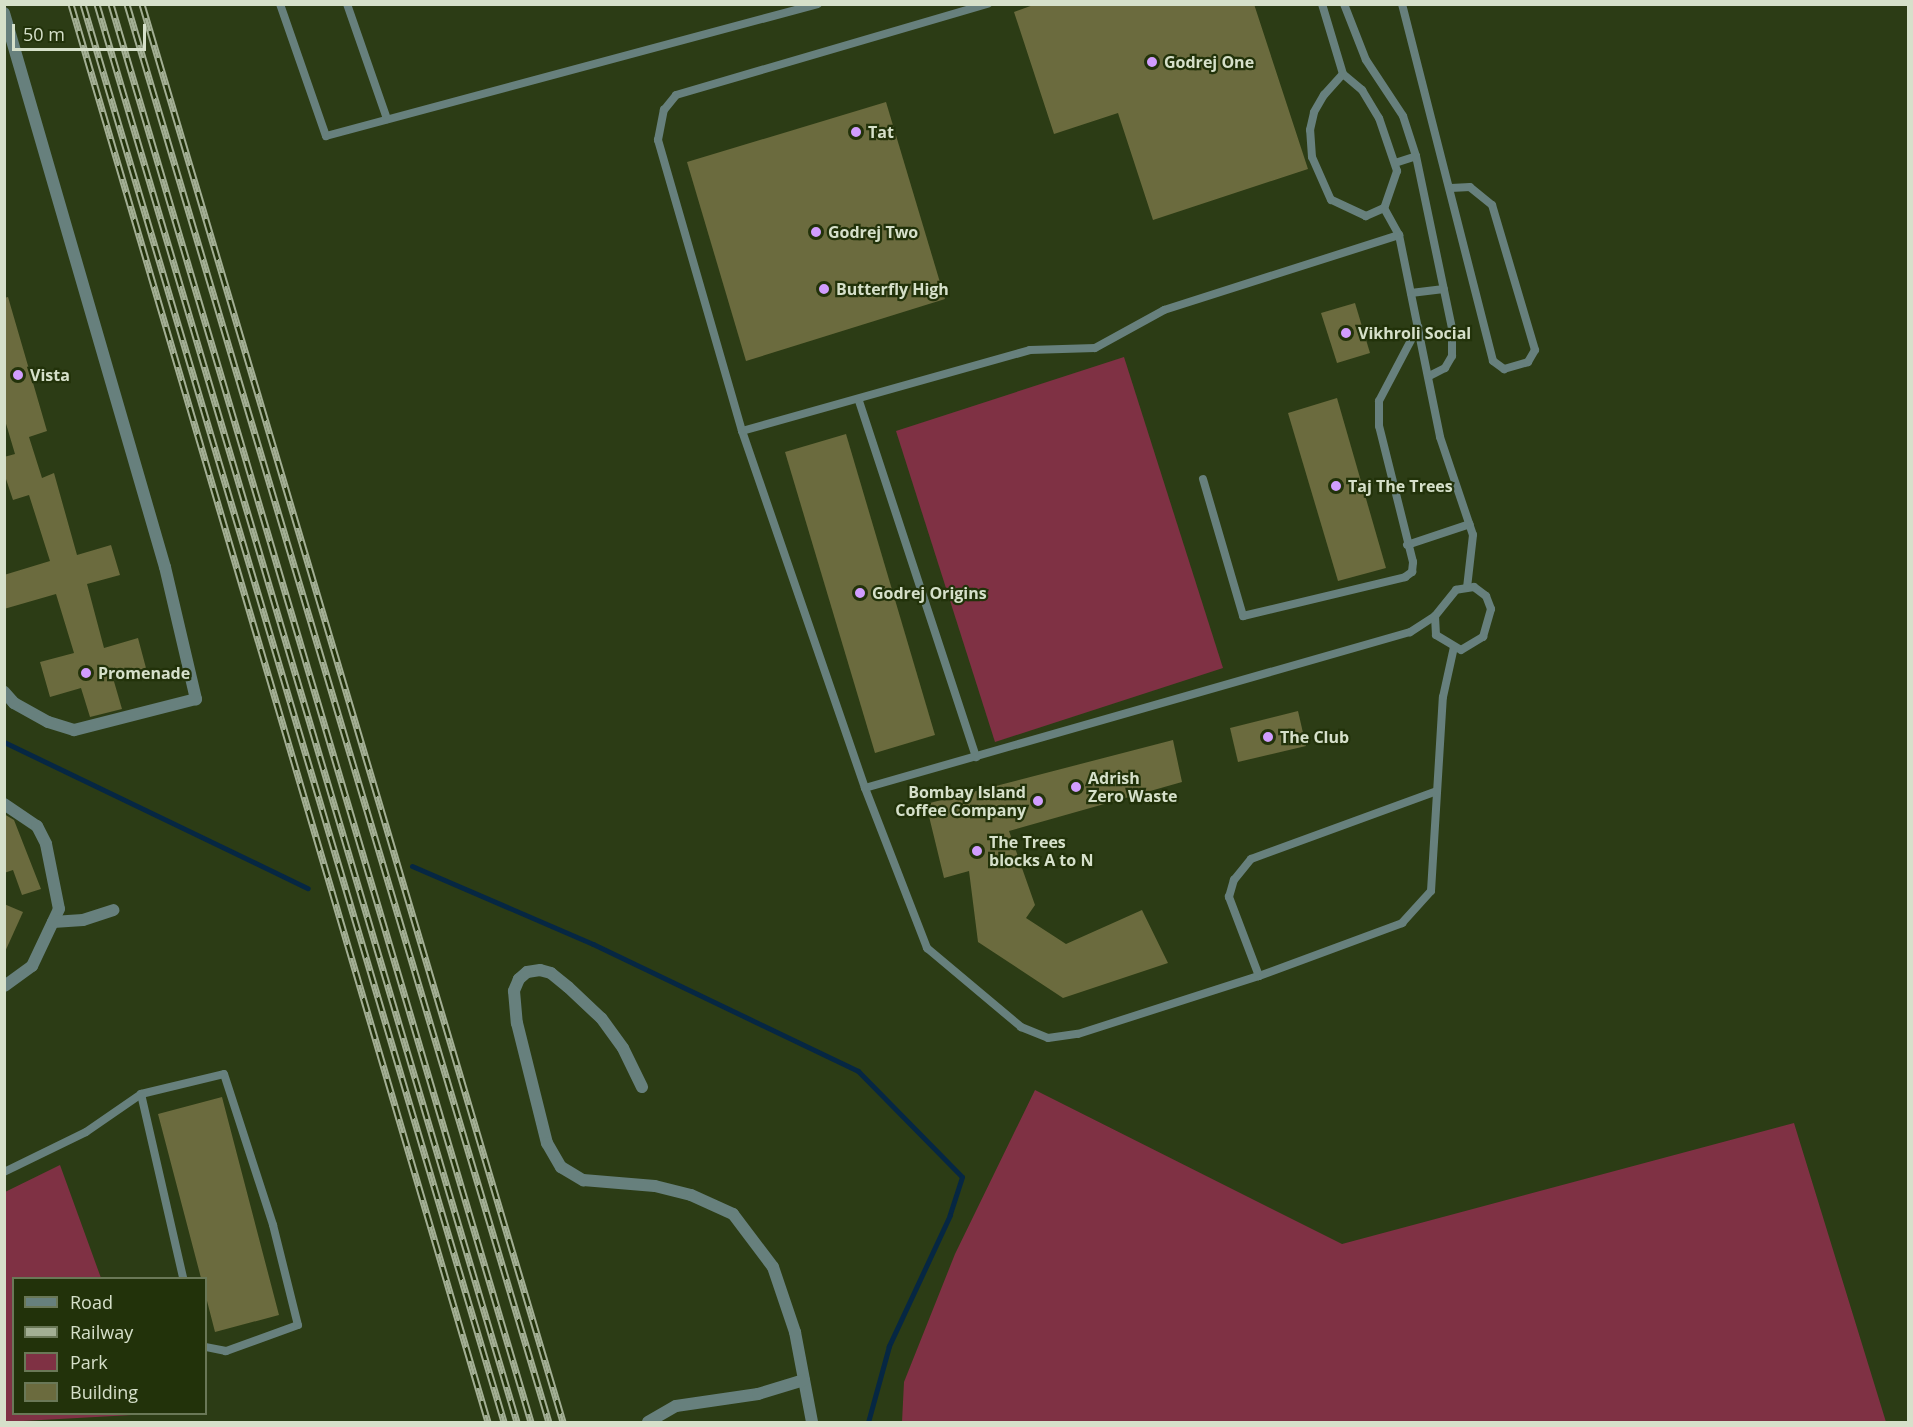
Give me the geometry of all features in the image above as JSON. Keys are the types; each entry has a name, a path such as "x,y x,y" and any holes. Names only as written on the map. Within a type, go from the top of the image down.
{"street":[{"path":"4,13 162,555 196,699 74,730 48,722 14,703 4,692"},
{"path":"4,804 37,826 46,844 59,909 32,966 4,986"},
{"path":"53,922 82,920 113,910"},
{"path":"642,1087 623,1048 601,1018 568,987 551,974 540,970 527,972 519,980 514,991 517,1023 547,1143 561,1167 583,1180 655,1186 691,1195 733,1214 773,1267 795,1332 812,1422"},
{"path":"648,1422 676,1406 758,1394 804,1380"}],"lane":[{"path":"280,4 326,136 818,4"},
{"path":"347,4 387,119"},
{"path":"988,4 676,95 664,110 658,140 742,431 865,788 927,948 1021,1027 1048,1038 1078,1034 1259,976 1402,923 1431,891 1443,697 1454,647"},
{"path":"1322,4 1343,74 1362,90 1379,118 1395,163 1393,190 1384,208 1366,216 1350,212 1331,200 1318,174 1310,130 1324,94 1343,74"},
{"path":"1344,4 1366,60 1399,109 1416,156 1452,329 1452,356 1445,368 1429,376"},
{"path":"1402,4 1451,188 1493,361 1504,369 1528,362 1535,350 1492,205 1470,187 1451,188"},
{"path":"1395,163 1416,156"},
{"path":"1384,208 1400,235 1440,437 1473,534 1467,588"},
{"path":"742,431 859,401 1030,350 1095,348 1164,310 1400,235"},
{"path":"1412,293 1444,289"},
{"path":"1203,479 1243,616 1405,577 1412,572 1413,562 1379,426 1379,401 1418,327"},
{"path":"859,401 976,757"},
{"path":"1407,545 1470,524"},
{"path":"865,788 1410,632 1435,616 1456,590 1474,587 1486,596 1491,609 1489,624 1483,637 1471,647 1461,650 1436,635 1435,616"},
{"path":"1259,976 1228,897 1234,880 1251,859 1437,791"},
{"path":"4,1172 87,1132 141,1094 224,1074 276,1236 298,1325 226,1351 207,1347"},
{"path":"141,1094 183,1277"}],"green space":[{"path":"1124,357 1223,668 995,742 896,431"},
{"path":"1035,1090 1342,1244 1794,1123 1886,1422 902,1422 904,1382 955,1254"},
{"path":"60,1165 101,1277 12,1277 12,1415 132,1415 5,1422 5,1192"}],"building":[{"name":"Godrej One","path":"1036,4 1254,4 1308,169 1153,220 1118,113 1054,134 1014,12"},
{"name":"Godrej Two","path":"886,102 945,299 746,361 687,162"},
{"path":"8,297 47,431 29,437 42,478 54,473 77,555 111,545 120,575 87,584 104,648 138,638 146,668 113,678 122,709 90,717 81,688 50,697 40,662 74,653 56,594 4,609 4,575 50,561 29,495 13,500 4,473 4,457 15,454 4,417 4,298"},
{"name":"Vikhroli Social","path":"1355,303 1370,353 1337,363 1321,313"},
{"name":"Taj The Trees","path":"1337,398 1386,568 1338,581 1288,413"},
{"name":"Godrej Origins","path":"846,434 935,735 875,753 785,452"},
{"name":"The Club","path":"1298,711 1306,746 1238,762 1230,728"},
{"name":"The Trees blocks A to N","path":"1173,740 1182,782 1009,831 1035,905 1026,918 1066,944 1142,910 1168,963 1063,998 978,942 969,871 944,878 926,804"},
{"path":"4,814 14,820 41,889 22,895 13,870 4,873"},
{"path":"4,904 23,912 4,954"},
{"path":"222,1097 279,1315 215,1332 207,1301 207,1277 201,1277 158,1114"}],"waterway":[{"path":"4,742 308,888"},
{"path":"412,866 593,944 858,1071 962,1177 950,1215 889,1346 868,1422"}],"railway":[{"path":"71,4 488,1422"},
{"path":"83,4 504,1422"},
{"path":"97,4 517,1422"},
{"path":"111,4 531,1422"},
{"path":"127,4 549,1422"},
{"path":"142,4 563,1422"}],"place":[{"name":"Godrej One","path":"1152,62"},
{"name":"Tat","path":"856,132"},
{"name":"Godrej Two","path":"816,232"},
{"name":"Butterfly High","path":"824,289"},
{"name":"Vikhroli Social","path":"1346,333"},
{"name":"Vista","path":"18,375"},
{"name":"Taj The Trees","path":"1336,486"},
{"name":"Godrej Origins","path":"860,593"},
{"name":"Promenade","path":"86,673"},
{"name":"The Club","path":"1268,737"},
{"name":"Adrish Zero Waste","path":"1076,787"},
{"name":"Bombay Island Coffee Company","path":"1038,801"},
{"name":"The Trees blocks A to N","path":"977,851"}]}
